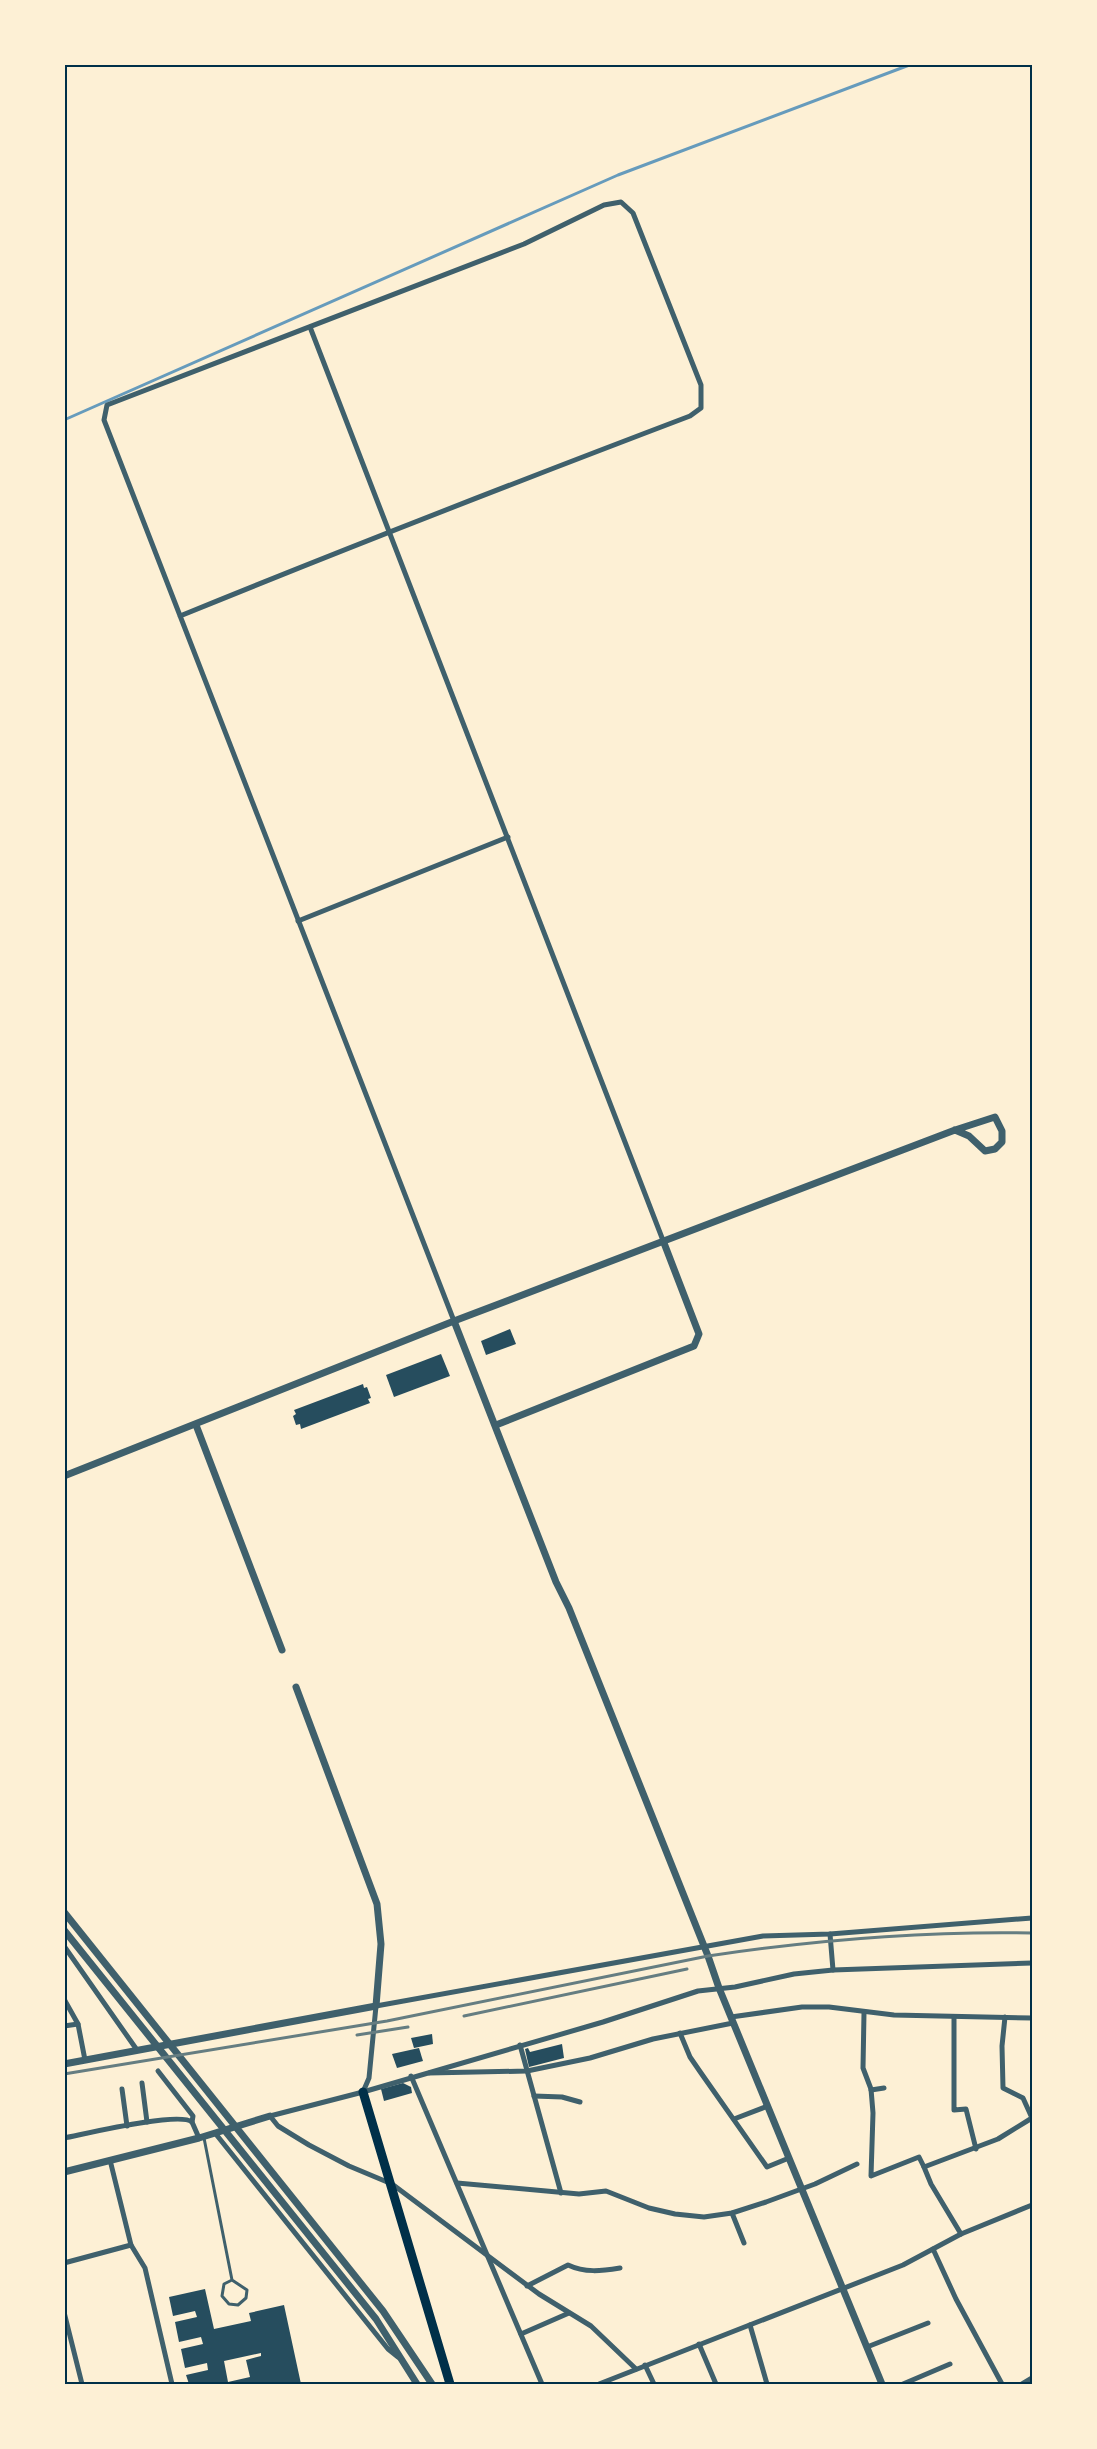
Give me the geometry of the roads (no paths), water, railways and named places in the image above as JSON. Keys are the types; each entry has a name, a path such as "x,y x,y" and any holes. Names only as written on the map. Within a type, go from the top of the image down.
{"main road":[{"path":"363,2092 450,2385"}],"street":[{"path":"180,616 388,531 690,416 701,408 701,385 633,213 621,202 604,205 524,244 108,405 104,420 298,921 454,1321 496,1425 556,1582 569,1608 719,1988 882,2385"},
{"path":"310,327 699,1334 694,1347 496,1425"},
{"path":"298,921 508,837"},
{"path":"64,1476 454,1321 664,1243 955,1130 995,1117 1002,1131 1002,1142 995,1149 985,1151 969,1136 955,1130"},
{"path":"196,1425 282,1650"},
{"path":"296,1688 378,1904 381,1944 369,2078 363,2092"},
{"path":"64,1912 383,2311 432,2385"},
{"path":"64,2064 764,1936 830,1934 1032,1918"},
{"path":"64,1930 376,2319 417,2385"},
{"path":"830,1934 833,1970"},
{"path":"64,1946 137,2050"},
{"path":"64,1958 70,1953"},
{"path":"64,2172 363,2092 698,1992 794,1974 833,1970 1032,1963"},
{"path":"64,1999 78,2024 85,2060"},
{"path":"424,2072 527,2071 570,2063 653,2039 732,2020 802,2007 829,2007 864,2013 1032,2018"},
{"path":"864,2013 863,2068 871,2090 872,2176 919,2157 931,2184 961,2234"},
{"path":"954,2017 954,2110 966,2109 976,2149"},
{"path":"924,2168 998,2139 1032,2118 1023,2098 1004,2088 1002,2046 1005,2017"},
{"path":"64,2026 78,2024"},
{"path":"680,2033 690,2056 767,2167 789,2158"},
{"path":"520,2045 561,2193"},
{"path":"158,2071 193,2116 192,2122"},
{"path":"411,2076 542,2385"},
{"path":"142,2083 147,2122"},
{"path":"871,2090 884,2088"},
{"path":"122,2089 128,2126"},
{"path":"534,2096 562,2097 580,2102"},
{"path":"734,2119 768,2106"},
{"path":"270,2116 278,2126 309,2145 349,2166 392,2184 527,2286 591,2326 636,2369"},
{"path":"64,2138 147,2122 184,2118 192,2122 201,2137"},
{"path":"215,2133 388,2349 404,2362"},
{"path":"110,2160 131,2245 145,2268 172,2385"},
{"path":"457,2183 579,2194 606,2191 649,2208 704,2217 732,2213 801,2188 857,2164"},
{"path":"598,2385 903,2265 961,2234 1032,2205"},
{"path":"732,2213 744,2243"},
{"path":"64,2263 131,2245"},
{"path":"933,2249 956,2299 1002,2385"},
{"path":"527,2286 568,2265 580,2270 596,2272 620,2268"},
{"path":"64,2312 82,2385"},
{"path":"521,2334 569,2313"},
{"path":"867,2347 928,2323"},
{"path":"750,2325 767,2385"},
{"path":"699,2344 716,2385"},
{"path":"903,2385 950,2364"},
{"path":"645,2365 654,2385"},
{"path":"1022,2385 1032,2378"}],"lane":[{"path":"201,2137 232,2280 247,2290 246,2298 238,2305 229,2304 222,2296 222,2288 232,2280"}],"waterway":[{"path":"64,420 618,175 912,64"}],"railway":[{"path":"64,2074 387,2021 708,1956 789,1945 870,1938 1032,1933"},
{"path":"464,2016 687,1969"},
{"path":"357,2035 408,2027"}]}
